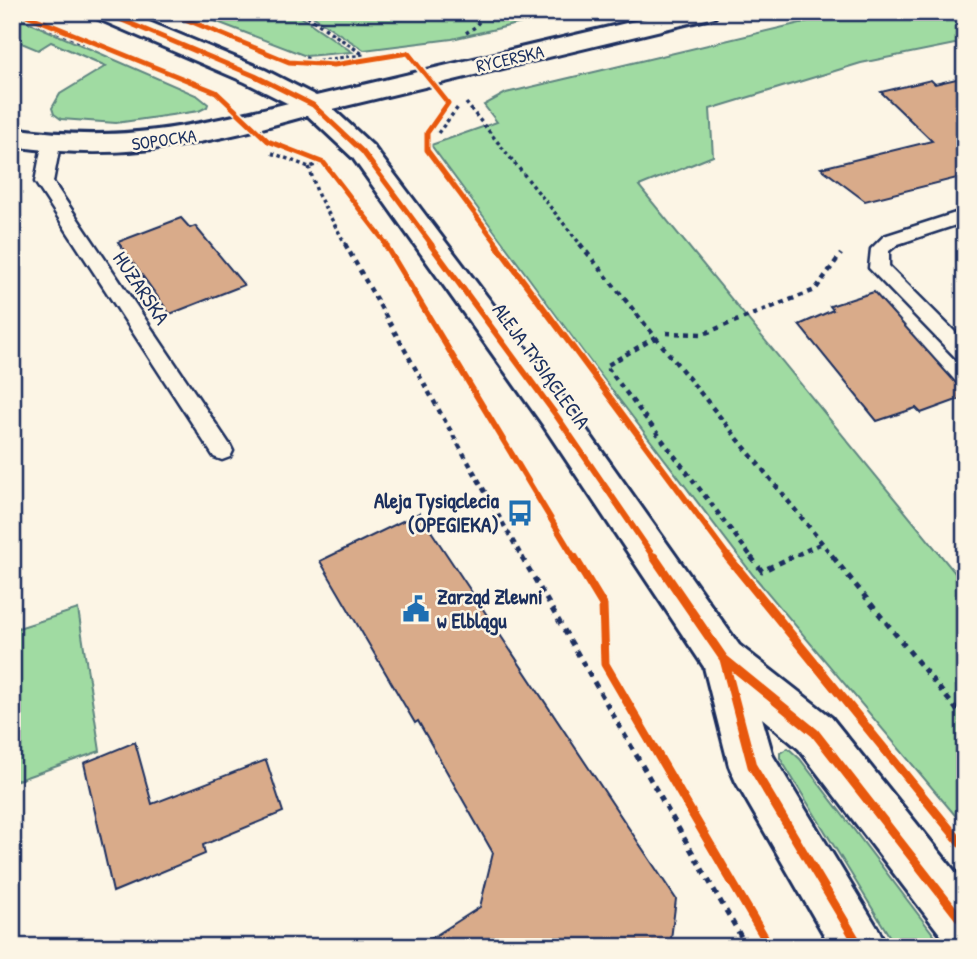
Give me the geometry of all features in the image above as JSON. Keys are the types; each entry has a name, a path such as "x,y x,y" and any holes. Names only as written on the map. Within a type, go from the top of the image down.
{"main road":[{"name":"ALEJA TYSIĄCLECIA","path":"103,12 255,76 313,105 363,152 556,415 724,659 815,733 965,925"},
{"name":"RYCERSKA","path":"313,105 706,12"},
{"name":"SOPOCKA","path":"12,137 51,145 117,146 163,142 247,124 313,105"},
{"name":"ALEJA TYSIĄCLECIA","path":"724,659 752,766 860,947"}],"lane":[{"name":"HUZARSKA","path":"51,145 44,182 222,451"},
{"path":"965,216 891,240 880,249 879,268 965,355"}],"path":[{"path":"19,12 93,42"},
{"path":"301,12 366,58"},
{"path":"459,37 475,27 486,12"},
{"path":"300,61 328,66 374,54"},
{"path":"427,133 448,103 428,78"},
{"path":"438,133 464,100 965,720"},
{"path":"247,124 268,141 324,163 332,174"},
{"path":"309,167 318,195 522,559 747,947"},
{"path":"666,333 703,334 815,290 841,254"},
{"path":"656,337 606,366 762,571 822,543"}],"green space":[{"path":"294,12 352,52 306,56 194,13"},
{"path":"392,12 402,19 434,15 441,18 455,12 570,12 452,39 364,50 308,13"},
{"path":"847,12 965,12 965,42 861,63 710,109 713,156 639,186 965,585 965,827 753,575 589,360 431,145 497,122 484,105 506,93"},
{"path":"12,15 198,96 208,104 207,107 199,111 116,123 61,119 54,114 52,108 60,94 106,66 51,42 38,50 12,39"},
{"path":"78,609 100,751 12,782 12,630"},
{"path":"788,748 800,759 943,947 896,947 780,758 780,753"}],"building":[{"path":"965,77 965,176 865,201 821,168 932,141 881,92 931,80 935,84"},
{"path":"181,218 190,228 195,226 244,285 170,314 118,242"},
{"path":"874,292 965,393 965,397 921,413 916,408 877,421 799,325 833,310 830,306"},
{"path":"419,513 676,899 670,947 418,947 480,907 493,853 418,721 415,723 320,561"},
{"path":"135,742 152,804 266,760 283,812 203,845 205,854 113,892 84,763"}],"cycle path":[{"path":"19,12 216,92 268,141 324,163 397,259 603,605 605,664 770,947"},
{"path":"103,12 255,76 313,105 363,152 556,415 724,659 815,733 965,925"},
{"path":"168,12 289,62 334,65 408,53 448,103 427,133 427,150 732,562 965,848"},
{"path":"724,659 752,766 860,947"}],"place":[{"name":"Aleja Tysiąclecia (OPEGIEKA)","path":"520,513"},
{"name":"Zarząd Zlewni w Elblągu","path":"416,609"}]}
